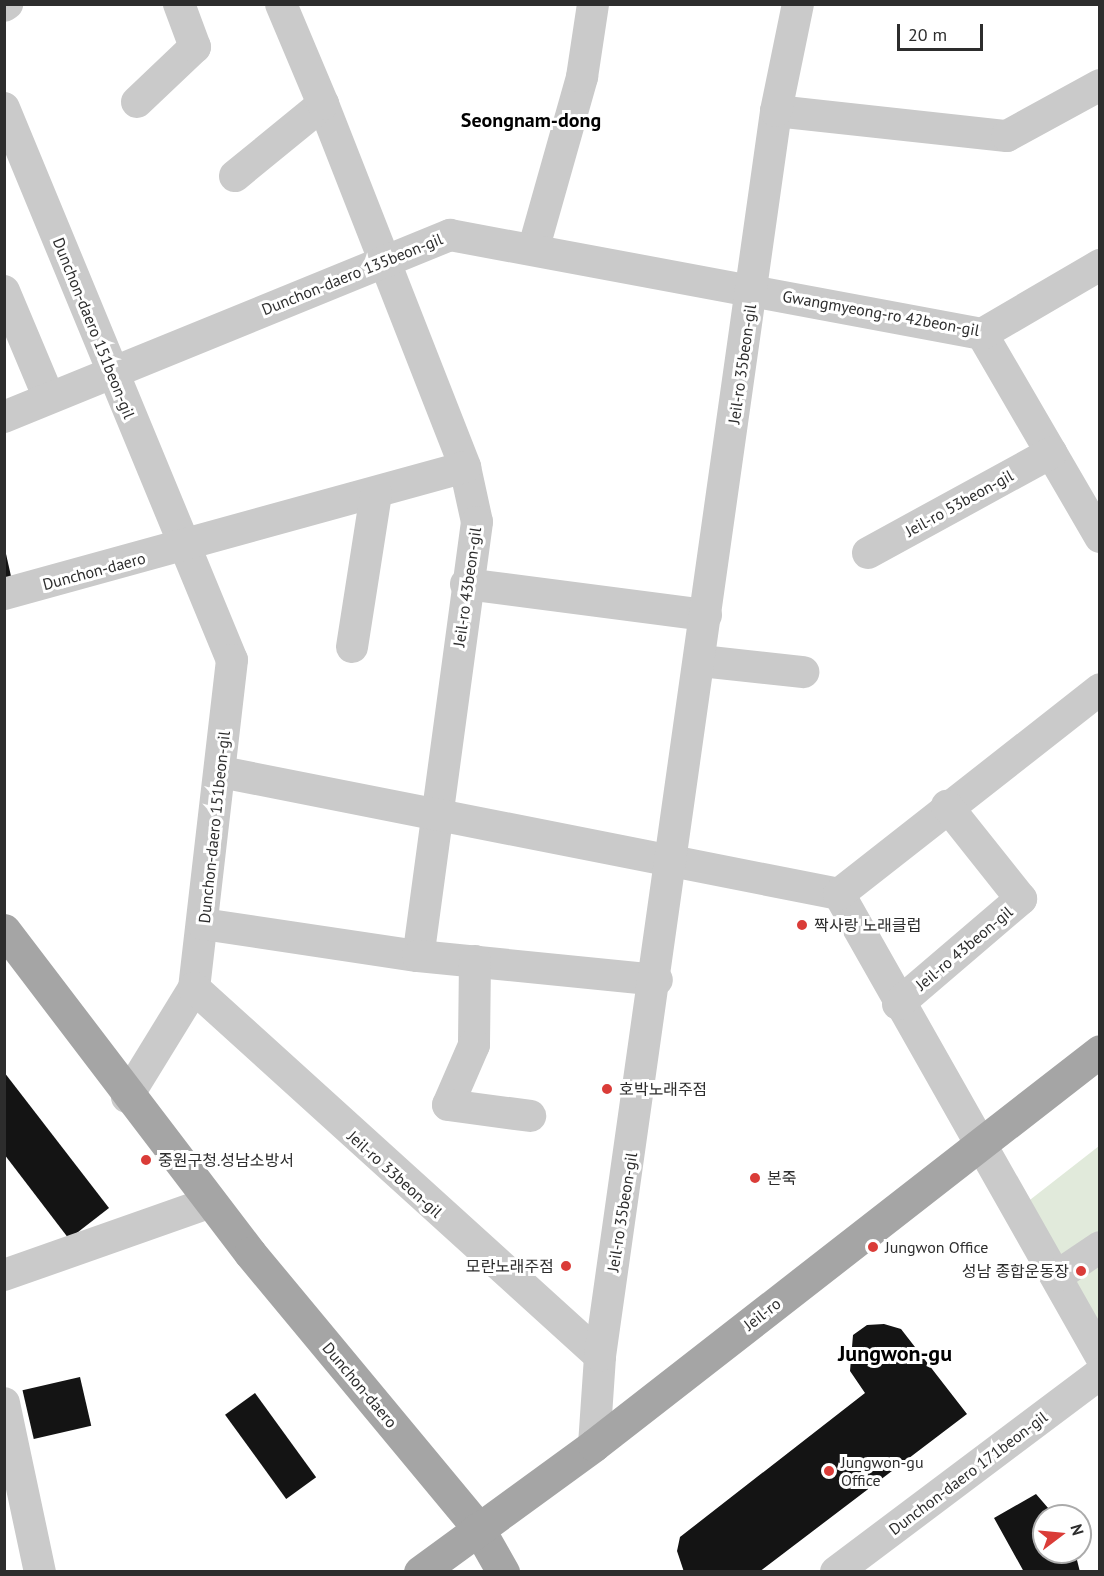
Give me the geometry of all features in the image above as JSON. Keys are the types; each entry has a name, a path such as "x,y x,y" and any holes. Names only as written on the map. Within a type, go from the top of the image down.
{"main road":[{"name":"Dunchon-daero","path":"4,930 127,1097 478,1528 503,1572"},
{"name":"Jeil-ro","path":"420,1572 594,1445 1100,1051"}],"street":[{"path":"137,102 195,47 179,4"},
{"name":"Jeil-ro 43beon-gil","path":"281,4 386,257 465,467 477,522 466,584 418,956"},
{"path":"534,247 582,77 593,4"},
{"name":"Jeil-ro 35beon-gil","path":"594,1445 600,1356 657,980 776,111 798,4"},
{"path":"776,111 1007,136 1100,85"},
{"path":"235,176 323,104"},
{"name":"Dunchon-daero 151beon-gil","path":"4,108 232,660 194,988 127,1097"},
{"name":"Dunchon-daero 135beon-gil","path":"4,417 386,257 450,235 534,247 752,289"},
{"name":"Gwangmyeong-ro 42beon-gil","path":"752,289 982,334 1100,266"},
{"path":"4,291 49,398"},
{"path":"982,334 1100,537"},
{"name":"Jeil-ro 53beon-gil","path":"868,553 1051,453"},
{"path":"184,547 465,467"},
{"path":"352,647 376,493"},
{"name":"Dunchon-daero","path":"4,594 184,547"},
{"path":"466,584 706,615"},
{"path":"701,661 803,672"},
{"path":"220,772 437,811 839,894 947,806 1100,689"},
{"name":"Jeil-ro 43beon-gil","path":"898,1004 1021,900 947,806"},
{"name":"Jeil-ro 43beon-gil","path":"839,894 898,1004 983,1141 1100,1355"},
{"path":"203,924 418,956 657,980"},
{"path":"475,961 474,1045 448,1105 530,1116"},
{"name":"Jeil-ro 33beon-gil","path":"194,988 600,1356"},
{"path":"4,1275 211,1202"},
{"path":"1057,1276 1100,1247"},
{"name":"Dunchon-daero 171beon-gil","path":"836,1572 1100,1374"},
{"path":"4,1403 40,1572"}],"green space":[{"name":"성남 종합운동장","path":"1099,1146 1099,1339 1026,1203"}],"building":[{"path":"4,545 13,585 4,587"},
{"path":"4,1072 109,1208 69,1239 4,1154"},
{"name":"Jungwon-gu Office","path":"884,1324 901,1329 967,1414 759,1572 684,1572 677,1551 680,1537 865,1393 850,1371 853,1335 867,1325"},
{"path":"80,1377 91,1426 34,1439 23,1390"},
{"path":"255,1393 316,1477 286,1499 225,1415"},
{"path":"1036,1494 1045,1504 1032,1504 1032,1564 1078,1564 1080,1572 1024,1572 994,1518"}],"place":[{"name":"짝사랑 노래클럽","path":"802,925"},
{"name":"호박노래주점","path":"607,1089"},
{"name":"중원구청.성남소방서","path":"146,1160"},
{"name":"본죽","path":"755,1178"},
{"name":"Jungwon Office","path":"873,1247"},
{"name":"모란노래주점","path":"566,1266"},
{"name":"성남 종합운동장","path":"1081,1271"},
{"name":"Jungwon-gu Office","path":"829,1471"}],"district":[{"name":"Seongnam-dong","path":"531,120"},
{"name":"Jungwon-gu","path":"895,1354"}]}
